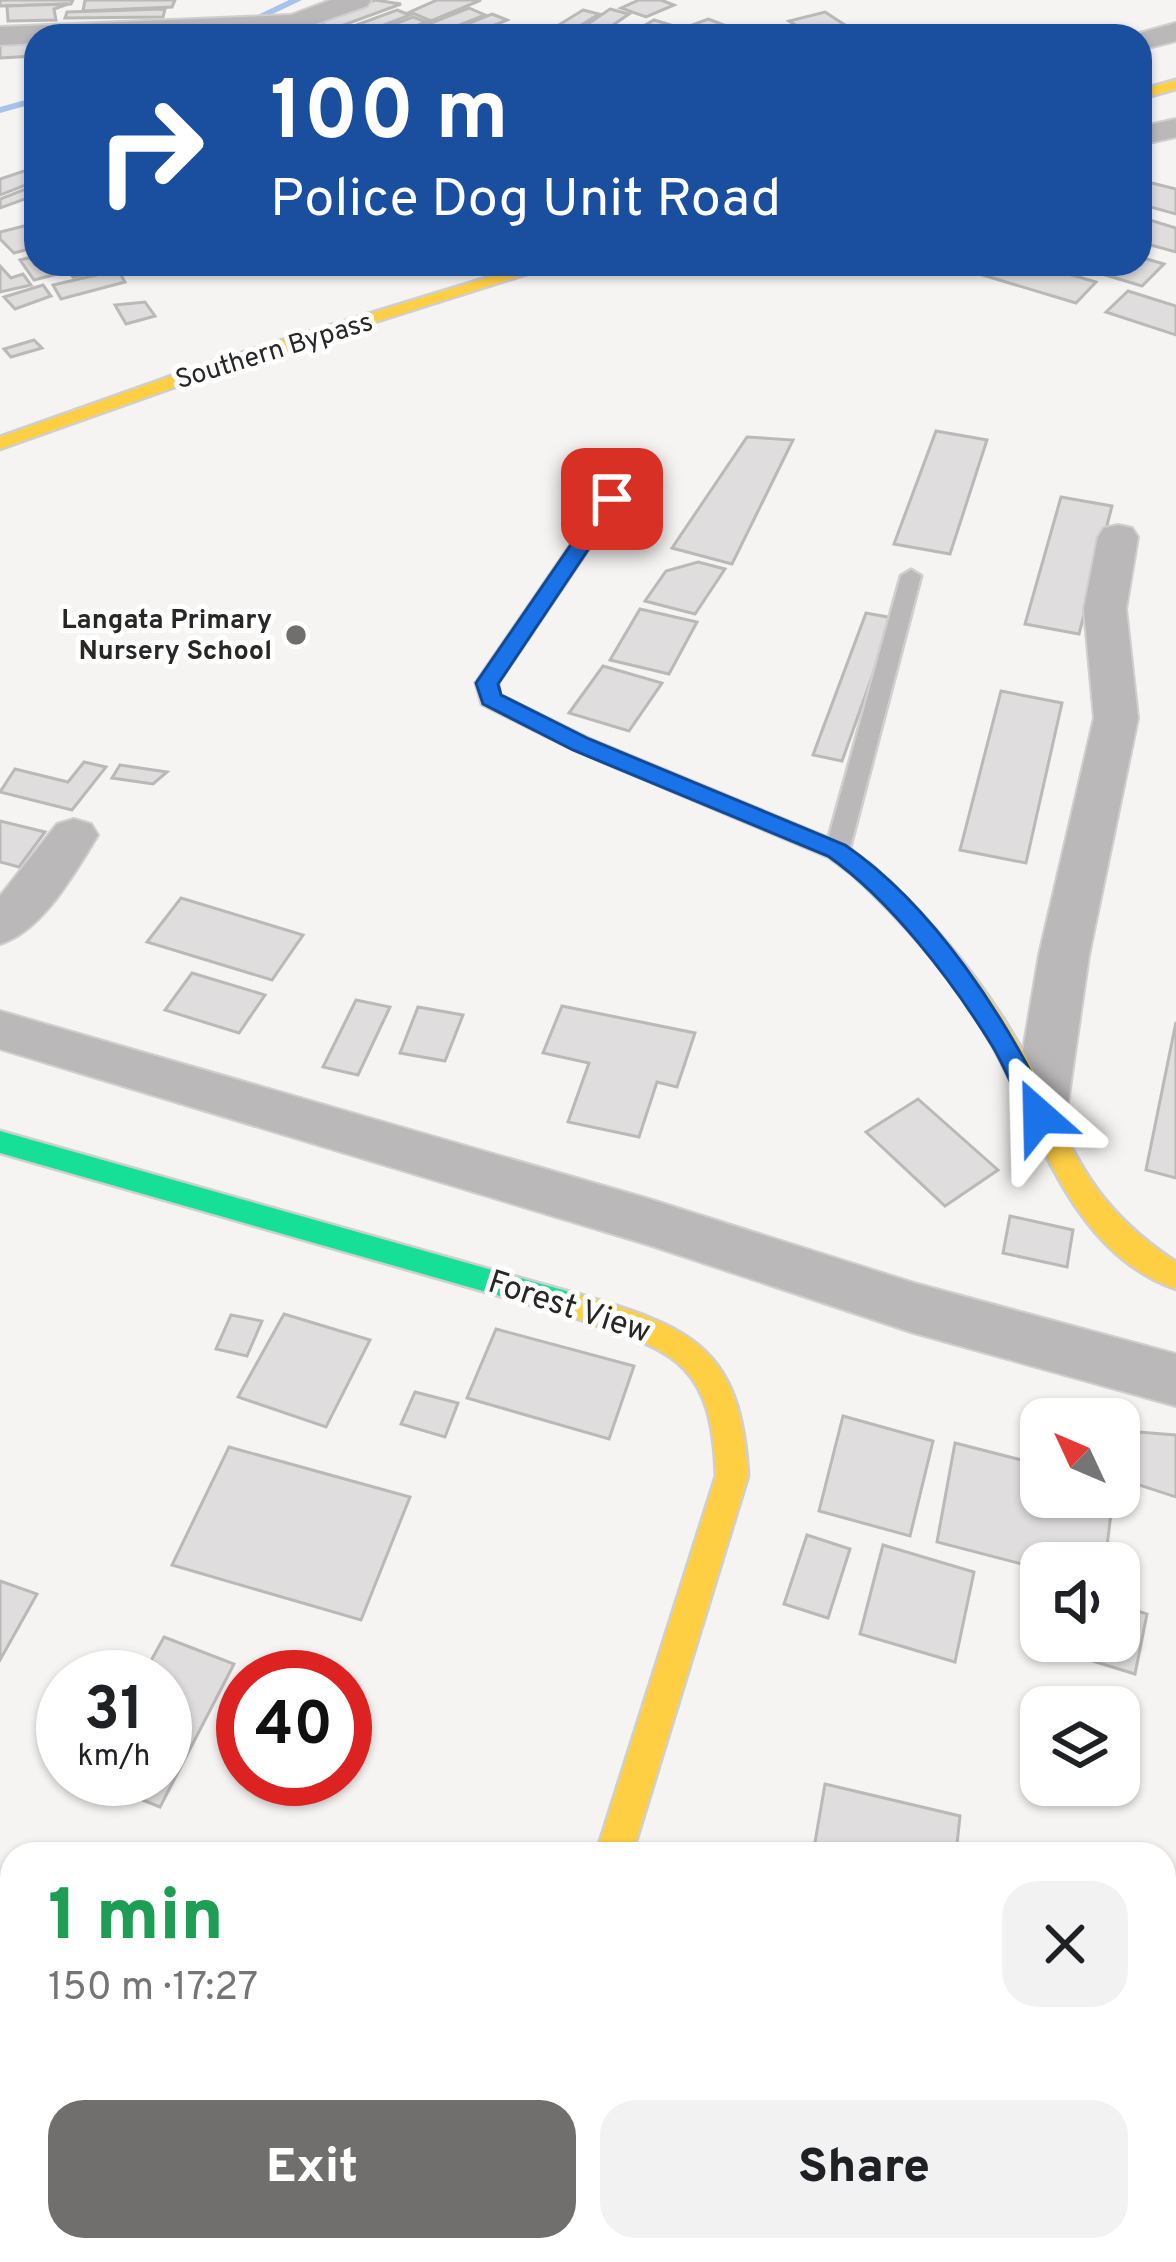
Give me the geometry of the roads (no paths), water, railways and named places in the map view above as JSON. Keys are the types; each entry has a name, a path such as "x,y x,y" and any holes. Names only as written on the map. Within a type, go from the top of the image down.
{"main road":[{"name":"Southern Bypass","path":"0,443 214,367 511,276"},
{"path":"612,499 487,683 490,699 581,744 837,850 871,874 975,998 1007,1048 1061,1160 1105,1223 1176,1277"},
{"name":"Forest View","path":"0,1142 635,1322 682,1344 714,1376 735,1424 732,1476 618,1842"}],"street":[{"path":"280,24 357,0"},
{"path":"1039,1116 1064,955 1116,718 1105,609 1118,537"},
{"path":"0,926 34,891 74,835"},
{"path":"0,1030 649,1222 914,1308 1176,1380"}],"lane":[{"path":"837,850 911,575"}],"waterway":[{"path":"245,24 297,0"},
{"path":"0,110 24,103"}],"place":[{"name":"Langata Primary Nursery School","path":"296,635"}]}
